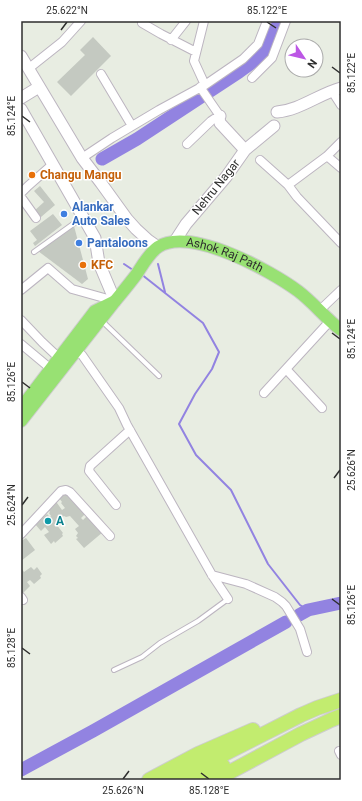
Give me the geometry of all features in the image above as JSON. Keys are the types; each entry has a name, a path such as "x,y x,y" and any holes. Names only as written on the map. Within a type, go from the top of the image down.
{"highway":[{"path":"159,780 262,730 341,700"},
{"path":"149,780 198,754 233,738 266,724 301,715"},
{"path":"173,780 301,715"},
{"path":"184,780 301,715"},
{"path":"195,780 234,760 301,715"},
{"path":"215,780 301,734 341,716"}],"main road":[{"path":"21,56 82,158 127,219 148,240 158,247"},
{"path":"21,98 39,87"},
{"path":"277,112 291,110 337,89"},
{"path":"21,109 95,238 99,263 115,301"},
{"name":"Nehru Nagar","path":"175,241 186,224 226,177 245,150 220,123 219,117"},
{"path":"245,150 274,126"},
{"name":"Ashok Raj Path","path":"21,421 144,263 158,247 170,242 175,241 205,244 241,258 279,278 299,292 341,330"},
{"name":"Ashok Raj Path","path":"21,408 95,311 115,301"}],"street":[{"path":"28,68 62,42 81,21"},
{"path":"171,40 186,21"},
{"path":"187,144 211,121 219,117 204,91 194,61 204,21"},
{"path":"82,158 132,126 204,91 243,59 258,44 266,21"},
{"path":"252,78 272,58 284,21"},
{"path":"142,23 171,40 196,52"},
{"path":"101,74 132,126"},
{"path":"337,89 341,105"},
{"path":"288,185 327,156 341,142"},
{"path":"327,156 341,168"},
{"path":"260,160 288,185 297,198 341,243"},
{"path":"21,193 53,164"},
{"path":"21,197 36,218"},
{"path":"21,290 48,268 72,289 115,301"},
{"path":"320,310 341,290"},
{"path":"21,320 59,358"},
{"path":"264,393 330,321"},
{"path":"21,344 51,368"},
{"path":"75,351 82,355 119,408 212,575 228,599"},
{"path":"286,369 322,408"},
{"path":"116,505 89,470 90,466 130,430"},
{"path":"21,534 61,491 66,490 70,492 110,536"},
{"path":"212,575 246,584 276,597 286,606 300,629 307,652"}],"lane":[{"path":"34,252 83,217"},
{"path":"100,320 159,376"},
{"path":"114,670 142,657 160,643 198,621 228,599"}],"building":[{"path":"93,37 111,56 71,96 57,82 85,55 80,50"},
{"path":"40,186 55,205 41,217 39,215 37,217 33,212 44,202 34,191"},
{"path":"53,214 62,225 35,246 33,243 37,240 30,231"},
{"path":"74,226 88,279 82,284 38,251"},
{"name":"A","path":"65,493 86,513 81,518 83,520 89,514 91,517 88,518 92,522 93,521 103,532 84,548 76,539 78,538 76,536 78,533 75,529 79,526 70,516 64,516 58,520 58,523 56,524 63,533 63,536 55,543 54,541 51,544 44,535 49,532 45,527 41,531 35,524 47,514 50,517 51,516 47,508 55,503 57,503 62,510 65,508 59,498"},
{"path":"26,538 35,550 21,561 21,541"},
{"path":"31,567 34,570 37,567 42,574 40,576 41,578 34,584 30,580 27,582 30,586 23,593 21,591 21,568 24,572"}],"waterway":[{"path":"102,159 137,139 261,56 271,36 275,21"},
{"path":"124,264 133,270"},
{"path":"158,264 165,292"},
{"path":"141,274 203,323 219,352 212,369 195,394 179,424 196,455 231,490 268,564 300,605 308,610"},
{"path":"299,615 308,610 341,603"},
{"path":"21,770 286,622"}],"place":[{"name":"Changu Mangu","path":"32,175"},
{"name":"Alankar Auto Sales","path":"64,214"},
{"name":"Pantaloons","path":"79,243"},
{"name":"KFC","path":"83,265"},
{"name":"A","path":"48,521"}]}
